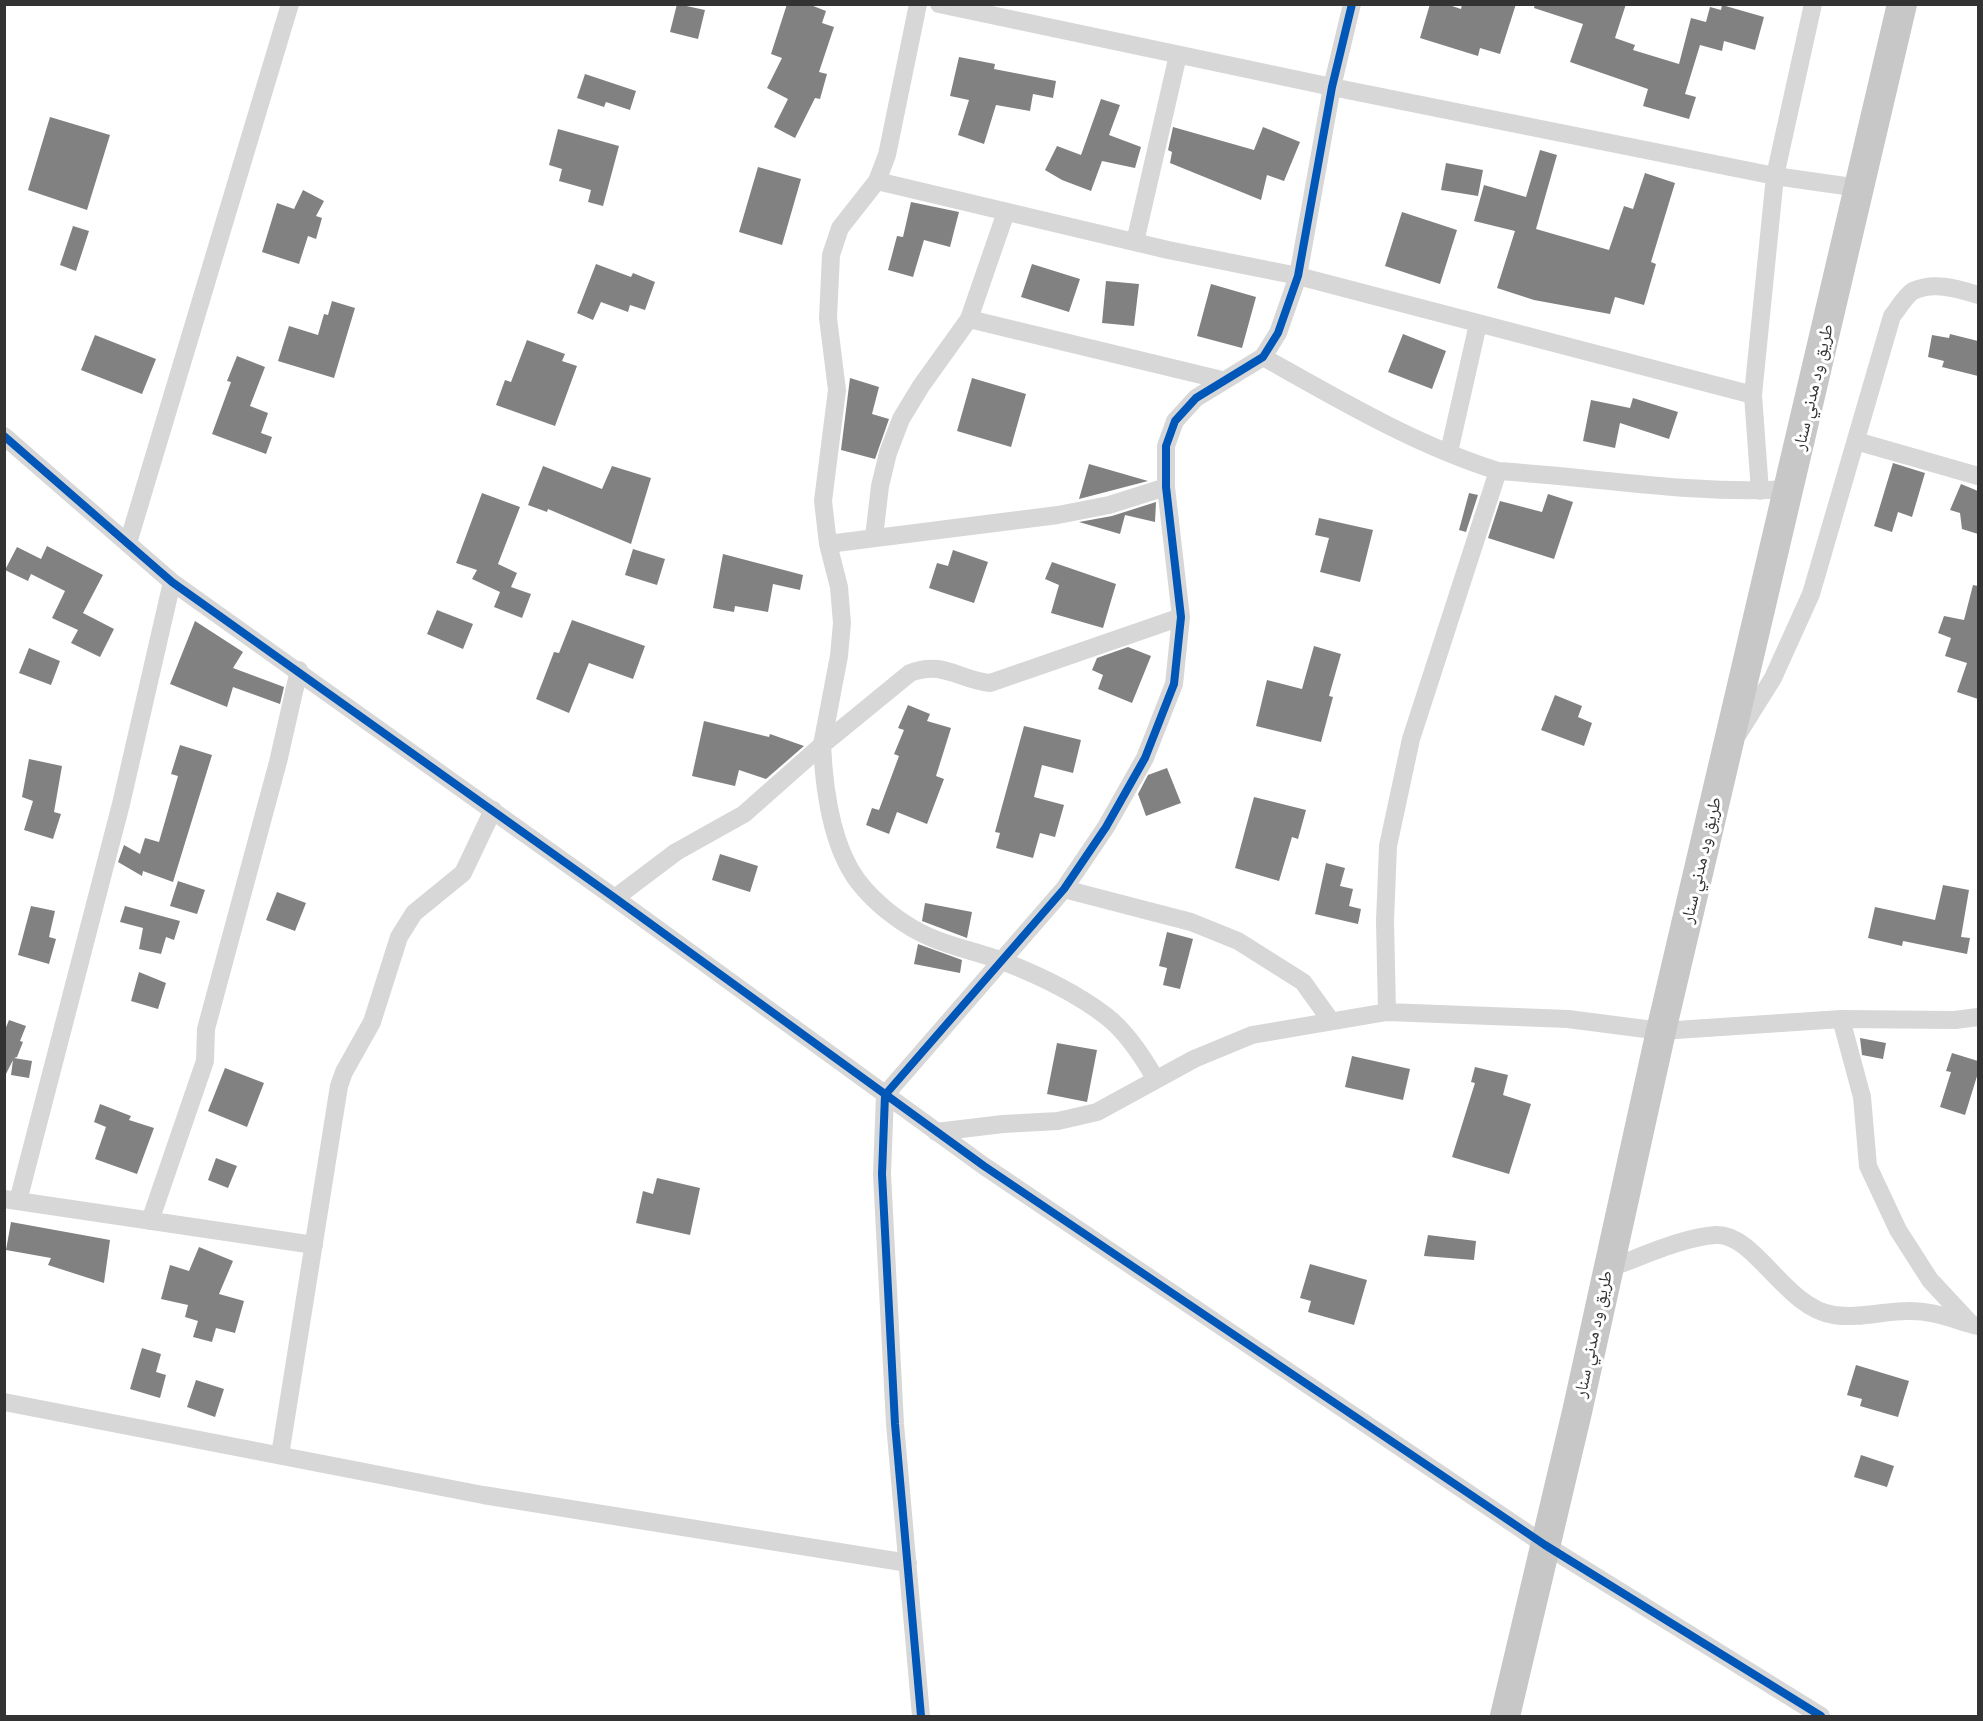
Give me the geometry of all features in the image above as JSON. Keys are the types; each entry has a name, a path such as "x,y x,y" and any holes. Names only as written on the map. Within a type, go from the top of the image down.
{"highway":[{"name":"طريق ود مدني سنار","path":"1505,1716 1725,754 1774,490 1859,188 1902,4"}],"street":[{"path":"128,543 290,4"},
{"path":"918,4 886,155 877,181 840,228 831,255 828,318 837,390 823,501 828,544 839,587 842,623 839,656 822,745 823,765 835,826 840,846 857,879 882,905 923,933 1002,961 1073,995 1107,1017 1142,1055 1156,1080"},
{"path":"939,4 1332,87 1775,176 1859,188"},
{"path":"921,1716 895,1424 883,1201 885,1095 1064,889 1106,827 1145,758 1174,684 1181,617 1166,487 1166,446 1175,421 1196,398 1263,357 1278,333 1298,276 1332,87 1352,4"},
{"path":"1263,357 1362,412 1449,452 1498,471 1688,488 1774,490 1753,395 1775,176 1813,4"},
{"path":"1135,242 1178,55"},
{"path":"877,181 1135,242 1298,276 1753,395"},
{"path":"874,537 880,486 888,453 901,419 921,386 969,319 1006,212"},
{"path":"1725,754 1773,678 1811,594 1892,316 1912,292 1932,286 1952,288 1978,295"},
{"path":"969,319 1222,380"},
{"path":"1449,452 1478,324"},
{"path":"4,436 172,582 234,628 299,670 936,1132 1172,1295 1545,1545 1821,1716"},
{"path":"1856,441 1978,476"},
{"path":"1387,1012 1384,921 1388,846 1411,739 1498,471"},
{"path":"828,544 1058,515 1109,505 1166,487"},
{"path":"172,582 118,815 11,1200 314,1245"},
{"path":"615,898 676,852 744,814 910,672 924,667 939,668 978,682 990,683 1181,617"},
{"path":"150,1221 205,1061 205,1034 278,762 299,670"},
{"path":"280,1455 339,1086 372,1022 399,937 414,914 463,873 493,810"},
{"path":"1064,889 1191,922 1238,941 1304,982 1331,1021"},
{"path":"936,1132 1003,1124 1058,1121 1097,1112 1194,1059 1252,1035 1387,1012 1544,1018 1661,1031 1841,1019 1955,1020 1978,1017"},
{"path":"1841,1019 1862,1097 1868,1166 1898,1230 1930,1280 1976,1328"},
{"path":"1607,1269 1698,1238 1719,1235 1740,1243 1785,1289 1809,1308 1834,1315 1908,1310 1938,1313 1976,1328"},
{"path":"4,1402 483,1495 908,1563"}],"building":[{"path":"677,4 705,10 698,39 670,32"},
{"path":"787,4 808,4 826,11 822,23 834,27 819,72 827,74 820,99 815,98 795,138 774,127 788,99 767,88 782,58 771,54"},
{"path":"1430,4 1446,4 1461,9 1462,4 1516,4 1500,54 1480,48 1478,56 1420,38"},
{"path":"1535,4 1626,4 1615,38 1635,45 1633,50 1679,64 1691,18 1706,22 1710,7 1721,10 1722,5 1764,17 1755,50 1724,41 1722,51 1700,45 1685,94 1696,97 1689,119 1643,106 1648,89 1570,62 1583,24 1534,8"},
{"path":"959,57 995,64 994,69 1056,81 1053,98 1033,94 1030,111 996,105 984,144 958,135 969,100 950,96"},
{"path":"585,74 636,91 630,110 606,102 604,107 577,98"},
{"path":"1101,99 1120,105 1109,135 1141,147 1135,168 1102,161 1091,191 1062,180 1045,170 1057,146 1081,155"},
{"path":"50,117 110,135 87,210 28,190"},
{"path":"1173,127 1254,150 1263,127 1300,142 1284,181 1267,175 1261,200 1170,163 1172,152 1168,150"},
{"path":"558,129 619,146 603,206 588,202 591,190 559,181 562,169 549,165"},
{"path":"1540,150 1557,155 1536,229 1609,250 1624,206 1633,209 1645,173 1675,183 1651,262 1656,264 1644,305 1615,297 1610,314 1534,300 1497,288 1515,231 1474,221 1484,185 1526,197"},
{"path":"1446,163 1483,170 1478,196 1441,190"},
{"path":"758,167 801,179 782,245 739,232"},
{"path":"303,190 324,201 316,216 322,218 316,239 308,236 299,264 262,252 277,203 294,209"},
{"path":"911,202 959,212 950,247 924,240 913,277 888,270 897,236 903,237"},
{"path":"1402,212 1457,230 1440,284 1385,266"},
{"path":"73,226 89,231 76,271 60,265"},
{"path":"596,264 631,277 633,273 655,282 645,310 630,305 628,312 601,302 593,320 577,313"},
{"path":"1032,264 1080,279 1069,312 1021,297"},
{"path":"1106,281 1139,284 1134,326 1102,323"},
{"path":"1211,284 1256,297 1242,348 1197,336"},
{"path":"332,301 355,308 334,378 278,361 289,326 318,335 324,314 328,315"},
{"path":"1403,334 1446,351 1432,389 1388,372"},
{"path":"1950,334 1978,341 1978,376 1942,367 1944,361 1928,357 1932,335 1949,338"},
{"path":"95,335 156,359 142,394 81,370"},
{"path":"527,340 565,354 562,361 577,366 555,426 496,405 505,380 511,382"},
{"path":"237,356 265,367 250,406 268,413 261,433 272,437 266,454 212,434 231,382 227,381"},
{"path":"850,378 879,387 872,414 889,419 875,459 841,450"},
{"path":"972,378 1026,394 1011,447 957,431"},
{"path":"1633,398 1678,412 1669,439 1620,423 1615,448 1583,441 1591,400 1630,408"},
{"path":"1893,463 1925,473 1912,517 1898,512 1892,532 1874,526"},
{"path":"1089,464 1148,481 1079,499"},
{"path":"543,466 602,489 612,466 651,478 631,544 548,509 547,512 528,505"},
{"path":"1961,484 1978,491 1978,534 1962,529 1960,513 1950,510"},
{"path":"482,493 520,507 498,564 517,573 511,587 531,594 522,618 494,607 500,592 472,579 477,570 456,563"},
{"path":"1469,493 1478,495 1466,532 1459,530"},
{"path":"1548,494 1573,502 1554,559 1488,538 1500,501 1542,512"},
{"path":"1156,502 1155,522 1125,515 1120,534 1079,522 1112,516"},
{"path":"1319,518 1373,530 1360,582 1320,572 1329,538 1315,535"},
{"path":"47,546 103,575 83,613 114,629 100,657 71,643 78,630 52,618 65,591 31,574 28,581 5,570 17,547 41,559"},
{"path":"633,549 665,559 657,585 625,575"},
{"path":"953,550 988,562 974,603 929,588 937,563 948,566"},
{"path":"723,554 803,575 800,590 773,584 768,612 735,606 734,612 713,608"},
{"path":"1052,562 1116,584 1103,628 1051,613 1059,585 1045,579"},
{"path":"1973,585 1978,586 1978,699 1957,692 1967,663 1945,656 1951,638 1938,633 1944,616 1964,620"},
{"path":"437,610 473,624 463,649 427,634"},
{"path":"572,620 645,646 633,679 589,663 569,713 536,699 554,652 559,653"},
{"path":"195,621 243,652 233,668 284,687 280,704 233,687 227,707 170,684"},
{"path":"1314,646 1341,654 1329,696 1333,697 1321,742 1256,726 1267,680 1302,689"},
{"path":"1128,647 1151,656 1132,703 1098,689 1103,675 1092,670 1097,658"},
{"path":"29,648 60,661 51,685 19,673"},
{"path":"1555,695 1582,706 1578,717 1592,723 1584,746 1541,730"},
{"path":"908,705 930,714 927,721 951,728 936,776 944,779 927,824 897,812 889,834 866,825 872,808 879,810 899,756 894,754 904,730 898,728"},
{"path":"704,721 769,737 770,734 804,746 766,779 739,770 735,786 692,776"},
{"path":"1024,726 1081,740 1073,773 1042,765 1034,797 1064,805 1055,837 1040,833 1033,858 996,848 1000,833 995,832"},
{"path":"180,745 212,755 173,882 143,871 142,876 118,862 124,845 140,854 145,838 159,842 178,776 171,774"},
{"path":"29,759 62,766 54,812 61,814 53,839 24,830 33,801 22,797"},
{"path":"1167,768 1181,803 1146,816 1138,794 1148,775"},
{"path":"1254,797 1306,810 1298,839 1292,837 1279,881 1235,868"},
{"path":"720,854 758,866 750,892 712,880"},
{"path":"1326,863 1345,868 1340,886 1353,889 1349,906 1361,909 1358,924 1315,914"},
{"path":"178,881 205,890 197,914 170,906"},
{"path":"1943,885 1969,890 1961,937 1970,938 1967,954 1903,941 1902,946 1868,938 1875,907 1935,920"},
{"path":"277,892 306,903 295,931 266,920"},
{"path":"925,903 972,912 967,938 922,921"},
{"path":"31,906 55,911 49,937 56,939 49,964 18,955"},
{"path":"125,906 180,921 174,940 166,937 161,954 139,949 143,928 120,922"},
{"path":"1167,932 1193,939 1180,989 1163,985 1167,968 1159,966"},
{"path":"918,944 962,960 960,973 914,964"},
{"path":"139,972 166,983 158,1009 131,1001"},
{"path":"9,1020 26,1026 20,1041 23,1042 17,1057 14,1058 32,1061 29,1078 11,1075 13,1060 4,1078 4,1032"},
{"path":"1860,1038 1886,1043 1883,1059 1862,1055"},
{"path":"1057,1043 1097,1050 1087,1102 1047,1094"},
{"path":"1952,1053 1978,1061 1978,1073 1965,1115 1940,1107 1951,1072 1946,1071"},
{"path":"1352,1056 1410,1069 1403,1100 1345,1087"},
{"path":"1475,1067 1508,1075 1503,1095 1531,1104 1509,1174 1452,1157 1475,1083 1471,1082"},
{"path":"225,1068 264,1083 247,1127 208,1111"},
{"path":"100,1104 131,1116 129,1120 154,1128 137,1174 95,1159 106,1127 94,1122"},
{"path":"216,1158 237,1166 228,1188 208,1180"},
{"path":"657,1178 700,1188 690,1235 636,1223 643,1191 653,1194"},
{"path":"11,1222 110,1240 104,1283 48,1265 51,1258 6,1250"},
{"path":"1428,1235 1476,1241 1474,1260 1424,1256"},
{"path":"199,1247 233,1261 219,1294 244,1301 235,1333 216,1328 212,1342 193,1337 198,1321 185,1317 188,1305 161,1299 170,1265 189,1271"},
{"path":"1310,1264 1367,1280 1354,1325 1308,1312 1311,1301 1300,1298"},
{"path":"142,1348 161,1354 156,1372 166,1375 160,1398 130,1389"},
{"path":"1856,1365 1909,1381 1898,1417 1860,1406 1862,1399 1847,1395"},
{"path":"196,1380 224,1389 215,1417 187,1407"},
{"path":"1861,1455 1894,1466 1887,1487 1854,1477"}],"cycle path":[{"path":"921,1716 895,1424 882,1174 885,1095 1064,889 1106,827 1145,758 1174,684 1181,617 1166,487 1166,446 1175,421 1196,398 1263,357 1278,333 1298,276 1332,87 1352,4"},
{"path":"4,436 172,582 615,898 984,1166 1545,1545 1821,1716"}]}
